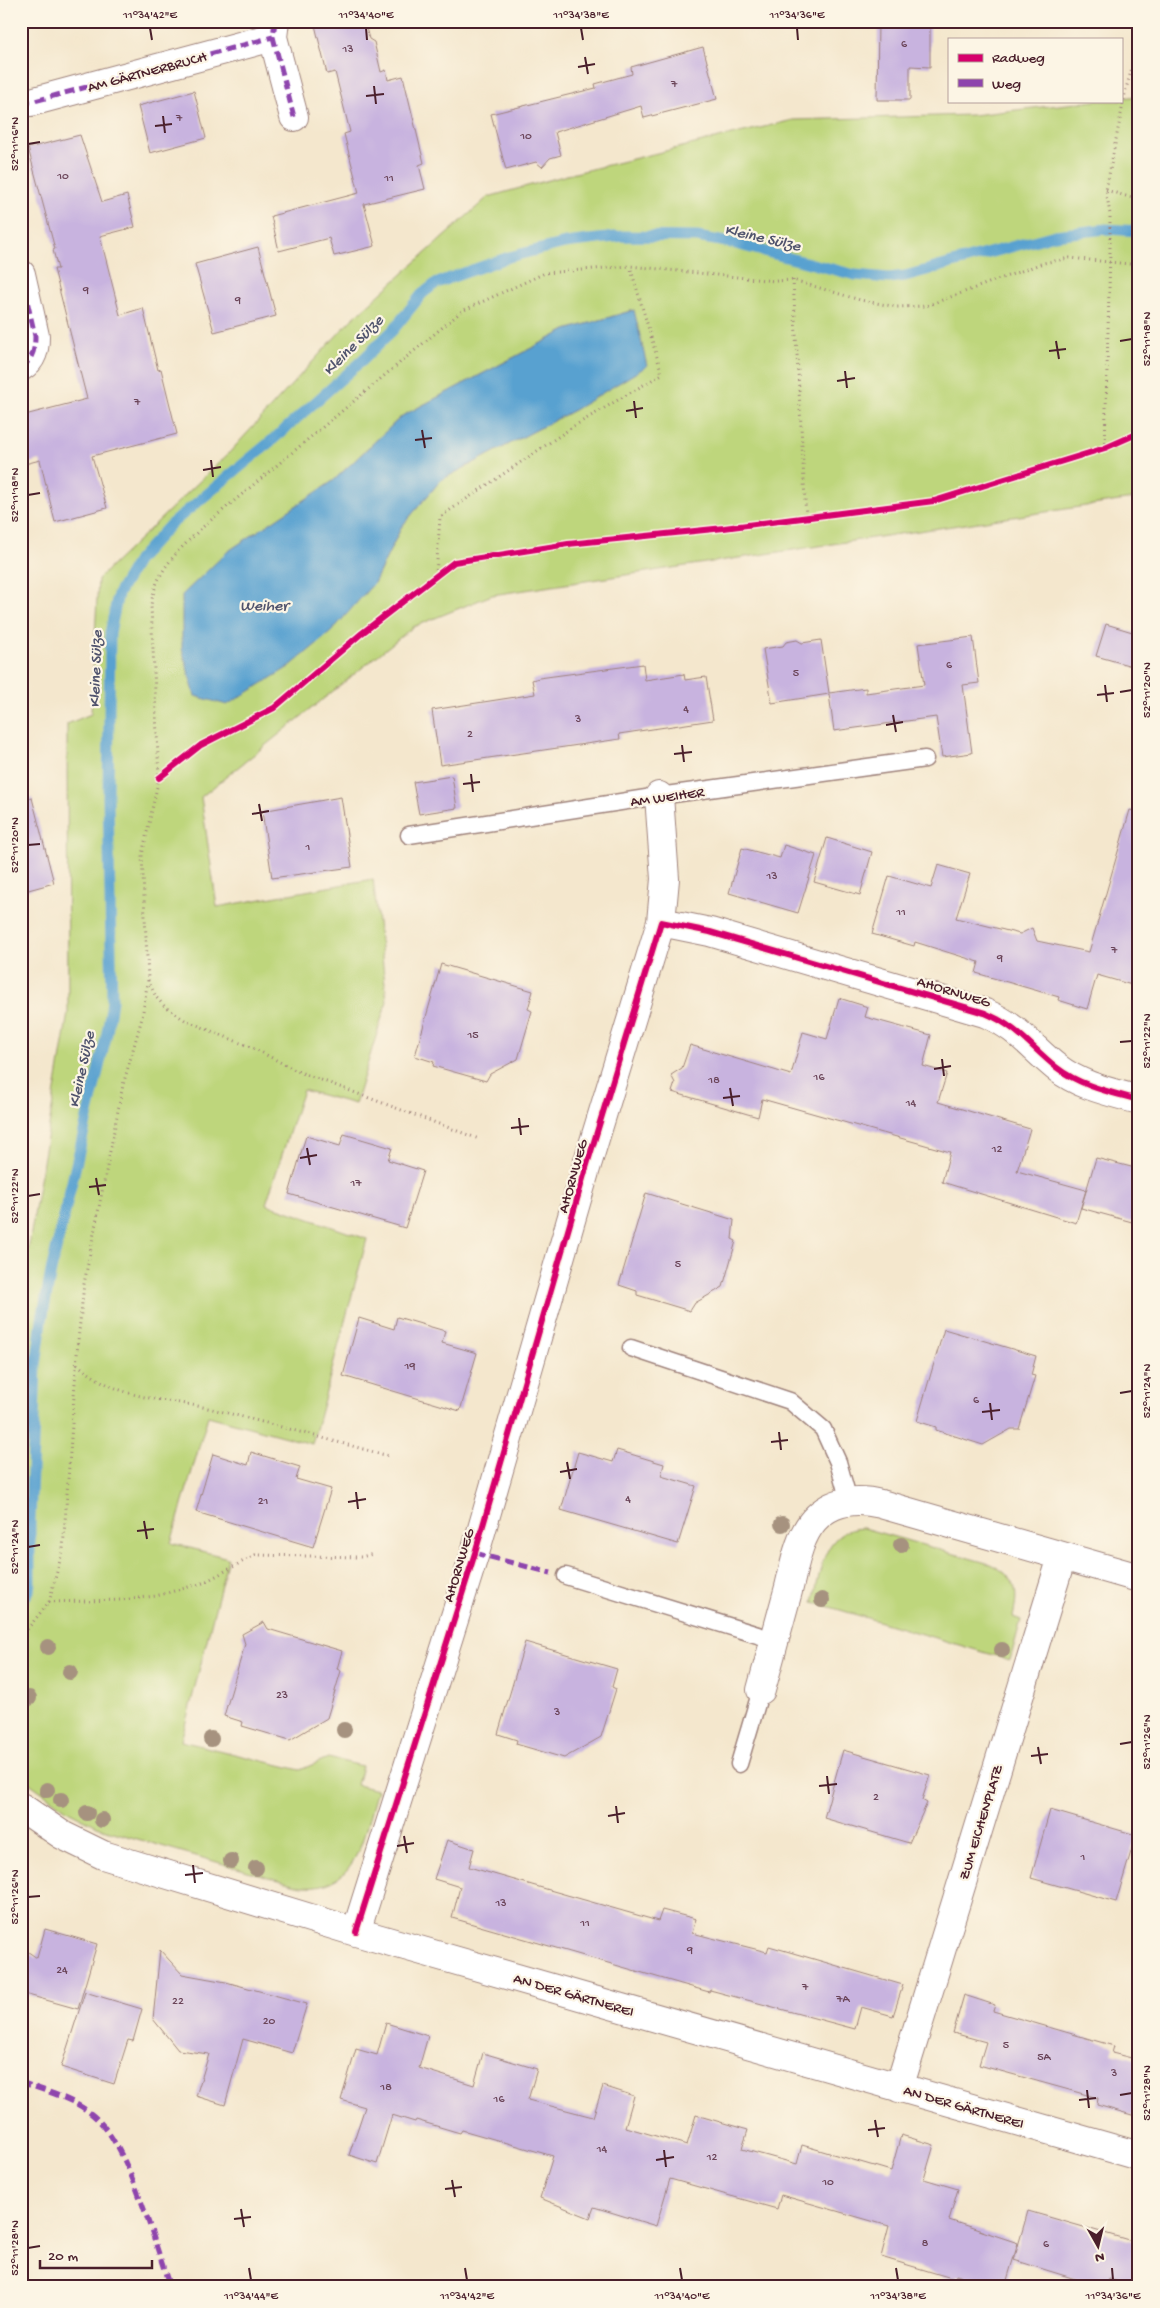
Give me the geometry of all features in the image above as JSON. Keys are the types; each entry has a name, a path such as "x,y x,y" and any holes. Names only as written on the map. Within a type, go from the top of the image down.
{"street":[{"name":"AM GÄRTNERBRUCH","path":"21,102 31,102 274,29 294,117"},
{"path":"21,274 35,341 30,359 21,367"},
{"name":"AHORNWEG","path":"356,1932 476,1552 586,1168 661,922 665,879 659,796"},
{"name":"AHORNWEG","path":"661,922 710,932 986,1013 1005,1021 1057,1067 1077,1080 1092,1087 1139,1100"},
{"path":"761,1690 797,1555 806,1533 822,1512 832,1506 849,1501 881,1504 1139,1578"},
{"name":"ZUM EICHENPLATZ","path":"899,2088 1062,1557"},
{"name":"AN DER GÄRTNEREI","path":"21,1807 62,1835 103,1855 356,1932 1139,2156"}],"lane":[{"name":"AM WEIHER","path":"409,835 659,796 925,759"},
{"path":"631,1348 790,1401 823,1429 838,1462 849,1501"},
{"path":"566,1576 774,1640"},
{"path":"739,1764 761,1690"}],"path":[{"path":"1105,448 1110,263 1110,214 1106,190 1126,89 1139,43"},
{"path":"1106,190 1139,200"},
{"path":"21,1637 49,1602 63,1549 80,1313 91,1238 123,1085 142,1018 148,979 142,855 159,778 151,606 154,590 166,563 256,483 462,311 545,273 630,266 775,281 793,280 860,300 897,307 926,306 1043,263 1070,258 1139,265"},
{"path":"436,576 440,516 574,426 662,374 630,266"},
{"path":"793,280 806,518"},
{"path":"159,778 200,745 274,708 362,633 454,562 568,544 806,518 934,501 1105,448 1139,433"},
{"path":"148,979 156,997 165,1007 180,1018 254,1049 297,1071 479,1139"},
{"path":"76,1364 96,1379 128,1394 210,1409 388,1456"},
{"path":"49,1602 121,1600 156,1596 203,1583 255,1555 361,1557 373,1554"}],"green space":[{"path":"1139,96 1139,498 492,595 413,627 201,797 217,907 373,879 387,1001 355,1104 303,1090 266,1204 367,1239 312,1444 208,1416 171,1543 228,1558 181,1741 300,1770 328,1758 362,1766 357,1785 377,1790 362,1843 354,1858 345,1872 333,1881 317,1886 296,1885 103,1829 68,1811 21,1777 21,1293 68,1013 67,724 91,714 98,579 228,454 350,321 488,197 567,175 793,120 973,115 1085,102 1122,102 1122,98","holes":["634,310 576,409 441,480 402,526 374,583 227,552 333,481 402,416 566,330"]},
{"path":"863,1528 990,1564 1006,1574 1014,1585 1016,1599 1013,1617 1021,1620 1010,1660 813,1602 822,1565 832,1544 839,1536 850,1530"}],"water":[{"name":"Weiher","path":"634,310 647,366 576,409 441,480 402,526 374,583 331,632 289,667 227,705 195,696 182,649 182,595 227,552 333,481 402,416 566,330"}],"building":[{"path":"314,21 364,21 369,39 374,42 381,72 386,70 388,80 403,76 424,163 419,165 425,189 364,204 375,246 334,256 329,238 279,251 271,216 359,193 344,134 350,132 335,72 327,74"},
{"path":"878,21 930,21 930,67 910,66 910,100 877,100"},
{"path":"703,47 717,99 644,118 641,106 555,132 561,155 550,158 542,167 536,162 506,170 491,114 596,88 595,84 632,74 631,67"},
{"path":"194,91 206,138 150,153 138,106"},
{"path":"80,135 102,202 127,195 135,227 100,236 120,315 143,308 158,370 161,369 177,434 92,456 107,508 55,522 40,460 21,465 21,416 87,399 54,269 58,269 53,250 55,249 28,148"},
{"path":"258,247 276,316 214,332 195,264"},
{"path":"1106,624 1139,634 1139,668 1096,656"},
{"path":"973,637 979,683 963,685 972,753 942,757 936,717 834,731 829,694 772,703 763,649 783,646 786,642 797,640 802,643 821,640 829,693 866,688 866,693 924,685 918,644"},
{"path":"643,664 645,680 684,674 685,680 706,677 713,720 619,734 620,739 440,765 432,710 535,694 532,680 539,678"},
{"path":"452,776 457,808 419,814 413,782"},
{"path":"341,797 352,867 272,878 262,811"},
{"path":"32,798 54,883 21,892 21,800"},
{"path":"1130,810 1139,812 1139,987 1097,975 1087,1009 1058,1000 1059,997 976,973 979,962 915,942 914,946 872,934 889,876 931,888 938,865 970,874 956,918 1020,934 1032,928 1037,941 1089,952"},
{"path":"827,838 872,852 860,895 814,882"},
{"path":"784,845 816,855 798,913 729,893 742,848 780,858"},
{"path":"441,964 533,991 528,1009 532,1011 518,1059 490,1074 486,1081 433,1066 434,1062 415,1056"},
{"path":"839,998 868,1007 865,1017 931,1035 923,1066 947,1073 938,1102 1030,1129 1017,1171 1086,1190 1076,1223 942,1182 950,1152 762,1099 758,1117 672,1092 675,1083 671,1075 682,1068 690,1045 791,1075 803,1032 827,1039"},
{"path":"344,1134 392,1148 388,1160 423,1171 405,1228 289,1194 306,1136 340,1146"},
{"path":"1096,1158 1139,1169 1139,1201 1132,1222 1081,1208"},
{"path":"646,1193 734,1220 732,1239 736,1241 723,1287 695,1303 690,1311 637,1295 637,1291 619,1285"},
{"path":"397,1317 445,1331 442,1343 477,1353 460,1411 343,1376 359,1318 394,1329"},
{"path":"944,1329 1036,1356 1031,1375 1035,1376 1019,1429 1011,1429 983,1445 936,1430 936,1427 917,1421"},
{"path":"617,1450 664,1464 661,1476 696,1486 678,1544 561,1510 578,1452 613,1462"},
{"path":"251,1452 300,1467 296,1479 331,1489 313,1547 196,1512 213,1454 248,1465"},
{"path":"264,1622 268,1629 342,1651 337,1669 341,1671 327,1718 290,1740 242,1726 243,1722 224,1716 245,1644 242,1634"},
{"path":"525,1642 617,1669 612,1687 616,1689 601,1737 564,1758 516,1744 517,1740 498,1734"},
{"path":"843,1750 930,1775 922,1800 927,1803 909,1843 824,1818"},
{"path":"1050,1810 1136,1835 1116,1902 1031,1878"},
{"path":"447,1840 474,1849 469,1867 658,1921 662,1910 696,1919 692,1933 767,1952 769,1946 903,1985 893,2016 861,2007 855,2029 710,1990 709,1992 452,1918 460,1887 434,1879"},
{"path":"45,1929 97,1944 78,2009 21,1993 21,1947 37,1958"},
{"path":"160,1950 182,1974 226,1982 307,2004 292,2053 243,2039 225,2105 196,2096 209,2054 178,2050 153,2019"},
{"path":"85,1992 142,2009 133,2041 128,2040 114,2084 61,2067"},
{"path":"964,1995 995,2005 993,2011 1114,2046 1112,2053 1139,2060 1139,2117 1097,2105 1098,2098 979,2065 986,2042 953,2033"},
{"path":"386,2023 428,2036 419,2068 474,2085 483,2053 537,2069 528,2100 593,2117 603,2086 634,2096 625,2127 687,2145 696,2115 748,2130 742,2149 797,2164 802,2145 891,2171 901,2135 934,2145 924,2179 958,2189 949,2220 1018,2243 1005,2287 996,2287 956,2275 955,2279 881,2257 889,2226 781,2195 777,2209 670,2179 656,2226 594,2207 590,2218 540,2198 553,2156 462,2130 460,2133 392,2115 377,2164 349,2155 365,2107 341,2100 356,2049 377,2055"},
{"path":"1028,2211 1139,2243 1139,2287 1108,2279 1105,2287 1101,2287 1014,2260"}],"waterway":[{"name":"Kleine Sülze","path":"21,1603 29,1591 30,1582 30,1522 36,1366 42,1320 51,1271 107,1033 112,1001 108,797 110,633 118,594 138,560 170,525 276,437 357,365 393,330 422,294 435,284 509,257 565,243 623,236 697,237 732,243 855,275 889,278 905,276 1055,235 1106,229 1139,231"}],"marked path":[{"path":"275,21 273,37 294,117"},
{"path":"21,102 31,102 273,37"},
{"path":"21,274 35,336 32,354 21,367"},
{"path":"475,1553 551,1573"},
{"path":"21,2082 80,2106 97,2119 109,2133 120,2152 140,2198 170,2287"}],"cycle path":[{"path":"159,778 201,745 274,708 362,633 454,562 568,544 724,528 934,501 1105,448 1139,433"},
{"path":"356,1932 475,1553 586,1168 661,922 710,932 985,1013 1006,1024 1065,1074 1096,1088 1139,1100"}]}
